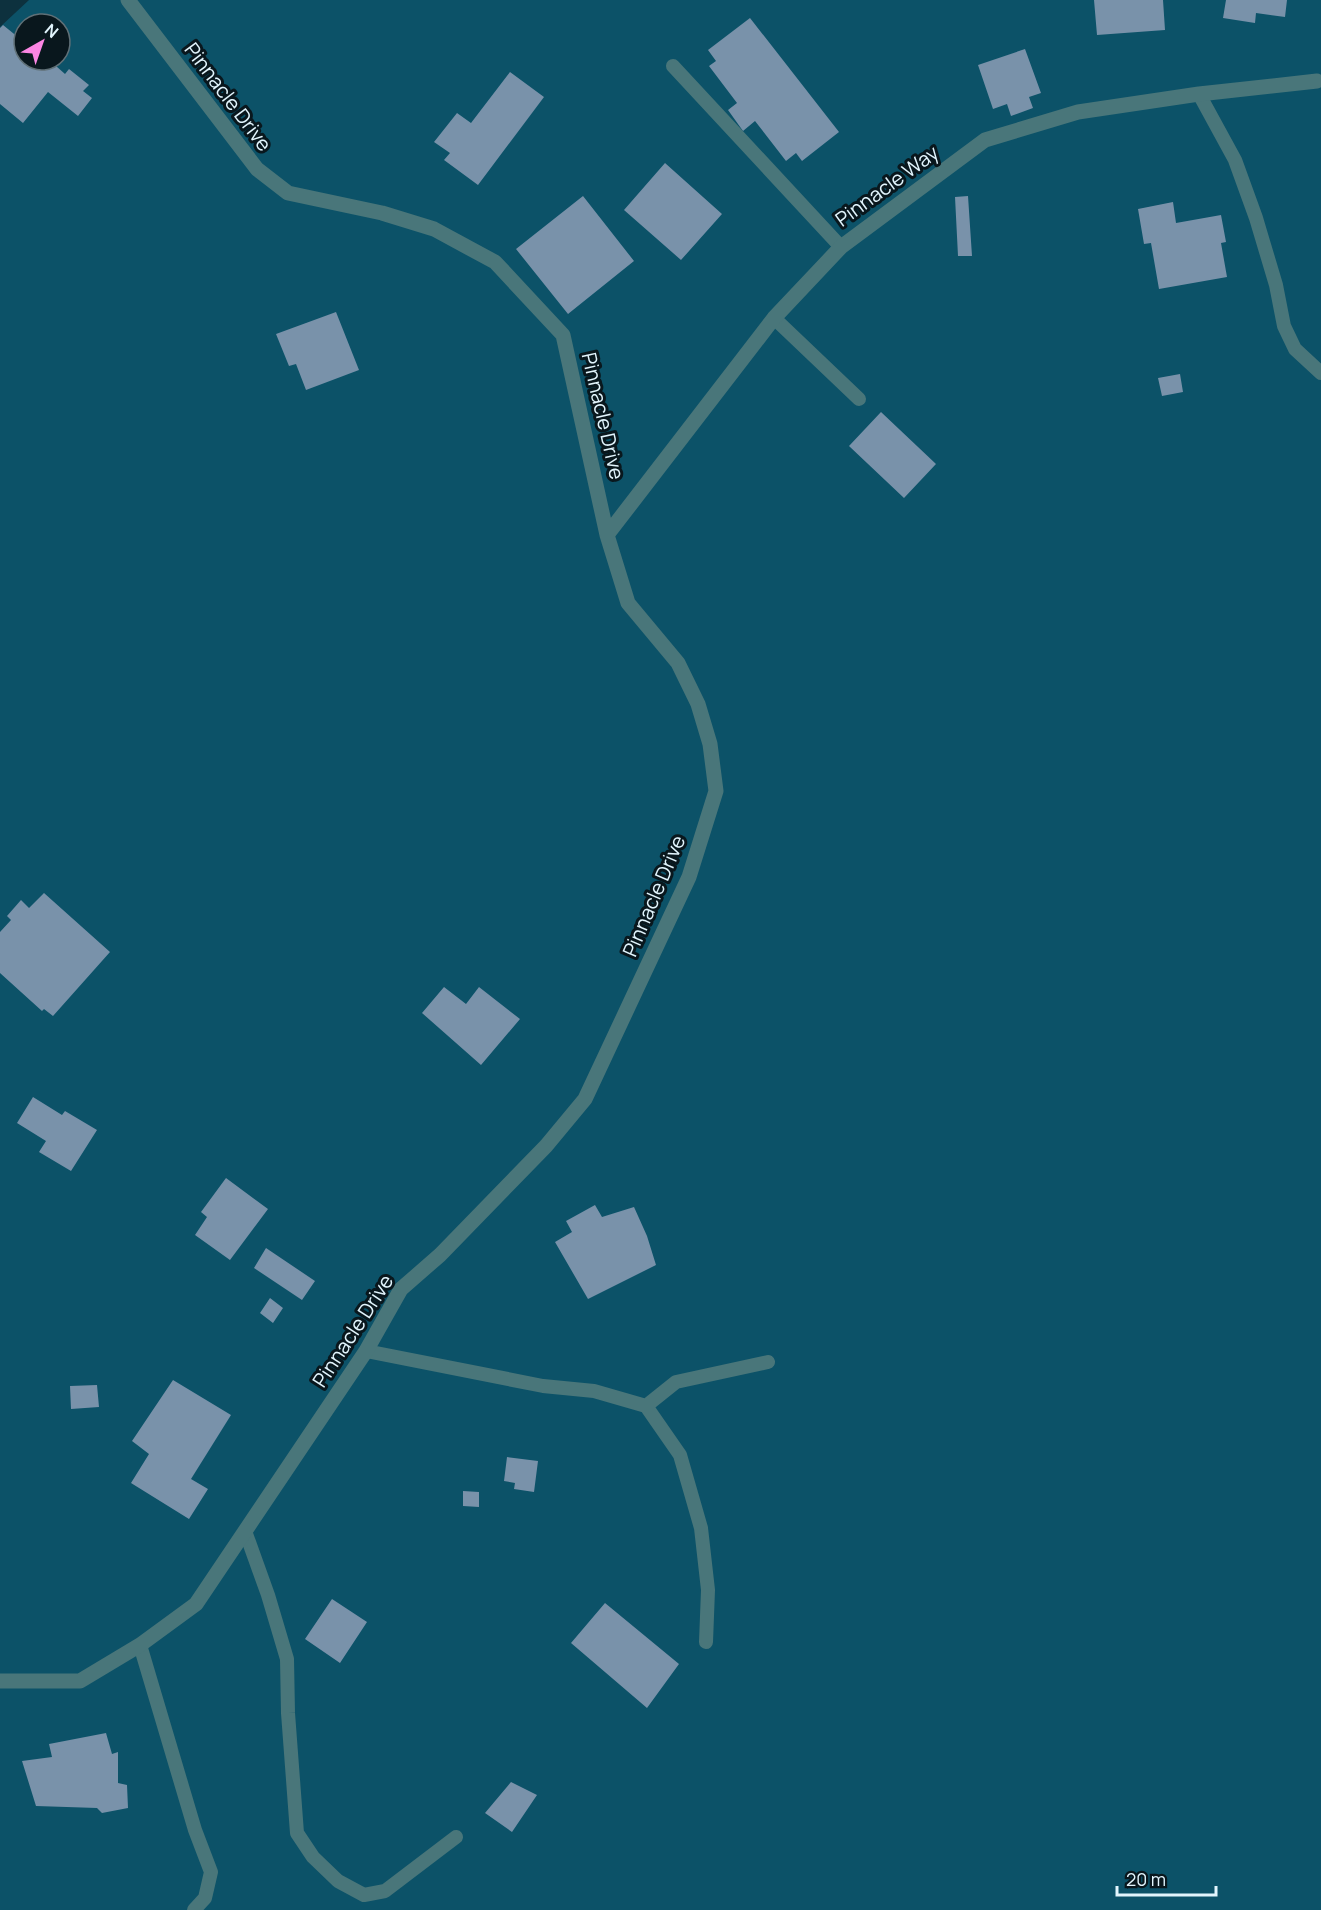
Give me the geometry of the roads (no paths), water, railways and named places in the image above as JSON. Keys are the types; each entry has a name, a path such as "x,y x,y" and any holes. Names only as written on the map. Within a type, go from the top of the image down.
{"street":[{"name":"Pinnacle Drive","path":"0,1681 80,1681 140,1645 196,1604 366,1350 401,1289 440,1255 537,1154 585,1099 689,878 716,791 710,744 698,704 678,663 628,603 607,535 563,335 495,262 434,229 382,213 288,193 257,169 128,0"},
{"name":"Pinnacle Way","path":"607,535 774,318 841,247 985,140 1078,112 1199,94 1317,81"}],"lane":[{"path":"673,66 841,247"},
{"path":"1199,94 1235,160 1253,208 1276,285 1284,326 1295,349 1321,373"},
{"path":"774,318 859,399"},
{"path":"366,1350 543,1386 594,1391 646,1406 680,1455 701,1528 708,1590 706,1642"},
{"path":"646,1406 676,1382 768,1362"},
{"path":"245,1531 268,1595 287,1659 288,1713 297,1833 313,1857 338,1881 363,1895 385,1891 456,1837"},
{"path":"140,1645 195,1830 211,1872 205,1898 194,1910"}]}
